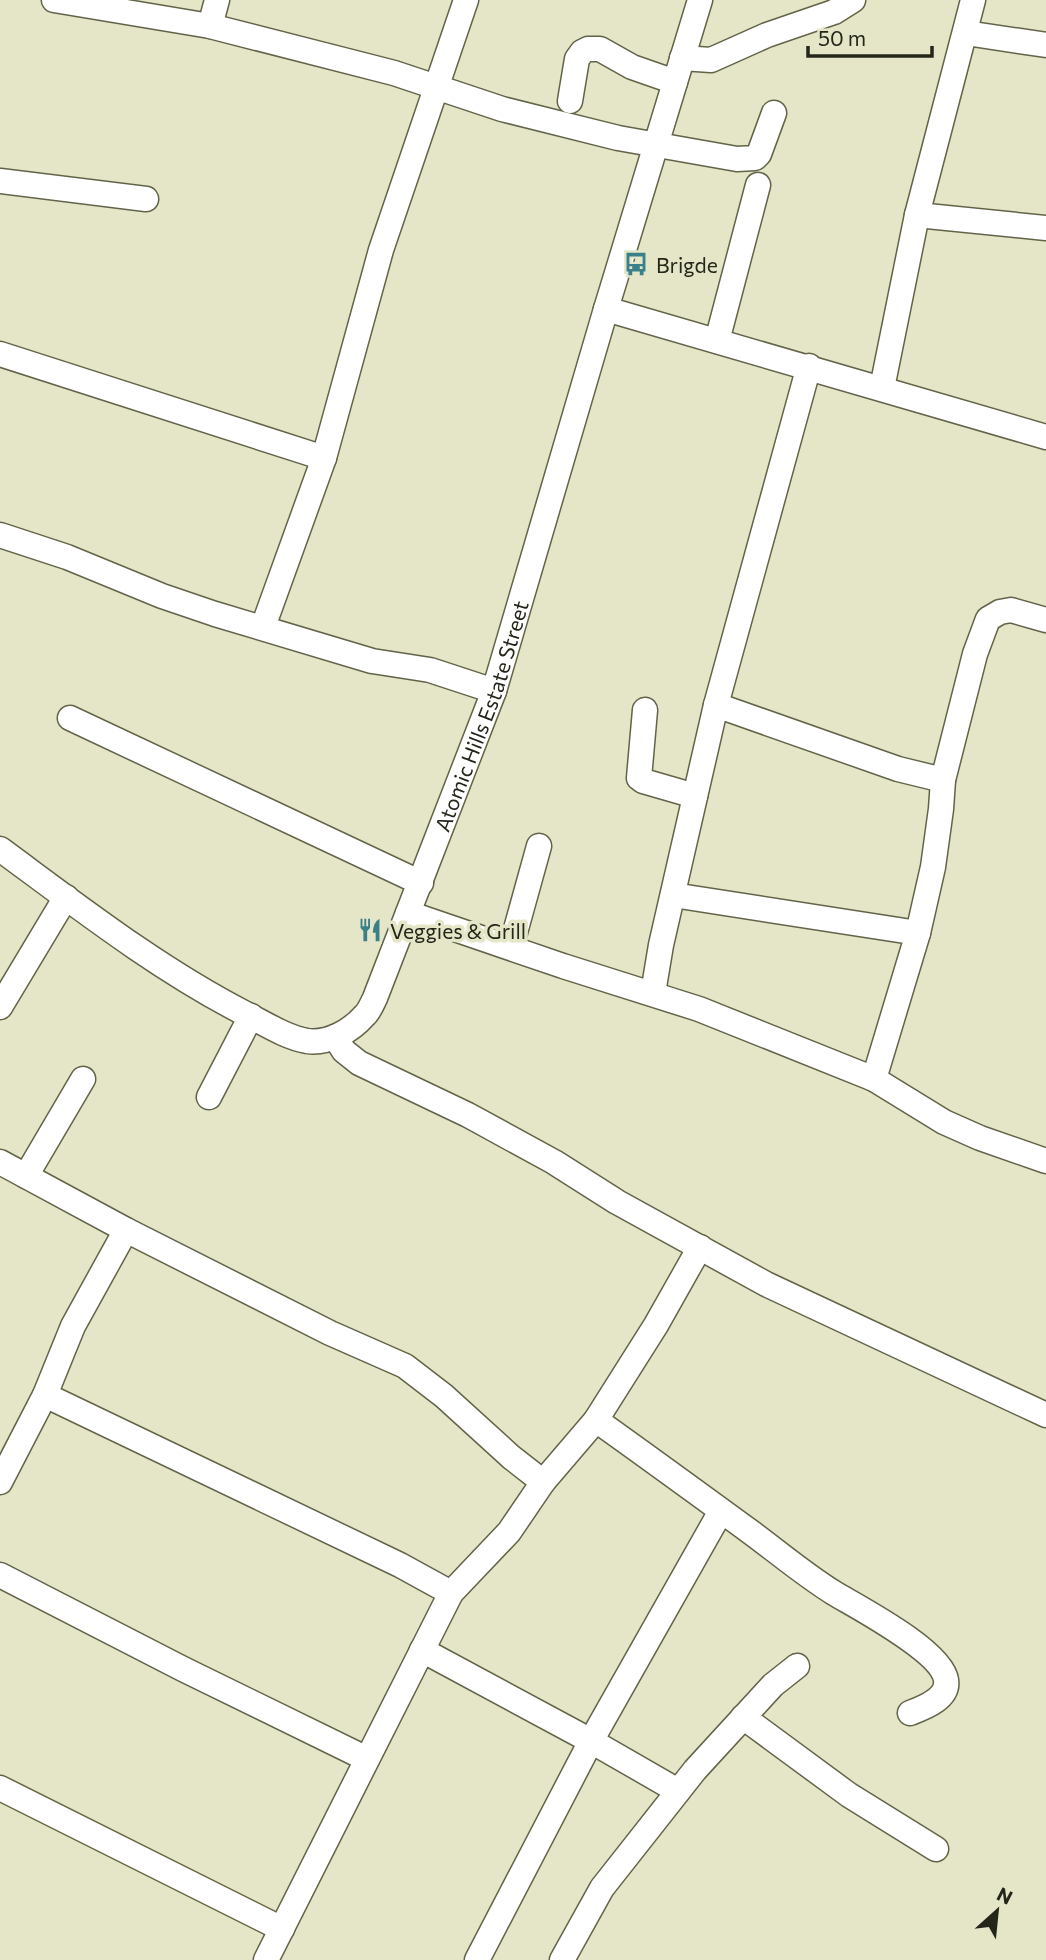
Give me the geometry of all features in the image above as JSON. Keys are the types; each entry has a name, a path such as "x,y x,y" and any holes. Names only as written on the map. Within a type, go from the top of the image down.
{"street":[{"path":"54,0 113,5 210,26 394,73 502,109 618,138 737,159 754,159 762,150 774,113"},
{"path":"210,26 216,0"},
{"path":"263,627 324,458 381,250 466,0"},
{"name":"Atomic Hills Estate Street","path":"335,1037 365,1016 375,998 494,691 700,0"},
{"path":"570,101 579,54 591,48 632,67 679,70 834,12 853,0"},
{"path":"882,388 917,215 973,0"},
{"path":"966,33 1046,45"},
{"path":"0,181 146,199"},
{"path":"717,341 758,185"},
{"path":"917,215 1046,228"},
{"path":"606,309 1046,437"},
{"path":"0,355 324,458"},
{"path":"653,993 661,944 716,705 809,366"},
{"path":"0,534 67,557 162,596 362,658 430,670 494,691"},
{"path":"874,1079 918,933 933,867 943,780 975,654 988,619 1000,612 1011,610 1046,620"},
{"path":"716,705 898,769 943,780"},
{"path":"645,710 639,778 695,796"},
{"path":"70,718 421,883"},
{"path":"511,947 539,846"},
{"path":"0,849 174,973 251,1016 308,1041 335,1037 344,1051 359,1063 468,1115 554,1162 617,1202 778,1290 921,1354 1046,1415"},
{"path":"673,895 918,933"},
{"path":"0,1007 7,980 66,897"},
{"path":"408,913 563,967 699,1009 874,1079 944,1122 1046,1161"},
{"path":"209,1097 251,1016"},
{"path":"26,1176 83,1079"},
{"path":"0,1162 126,1230 330,1333 405,1366 444,1395 510,1457 543,1482"},
{"path":"0,1482 45,1395 74,1326 126,1230"},
{"path":"266,1960 451,1593 509,1532 543,1482 596,1420 656,1325 700,1247"},
{"path":"45,1395 400,1565 451,1593"},
{"path":"596,1420 832,1592 876,1617 935,1660 947,1682 945,1689 937,1700 909,1713"},
{"path":"477,1960 591,1741 721,1511"},
{"path":"0,1576 367,1759"},
{"path":"422,1650 678,1791"},
{"path":"562,1960 602,1888 678,1791 743,1717 797,1666"},
{"path":"743,1717 849,1795 936,1849"},
{"path":"0,1788 282,1928"}],"place":[{"name":"Brigde","path":"636,264"},
{"name":"Veggies & Grill","path":"370,930"}]}
